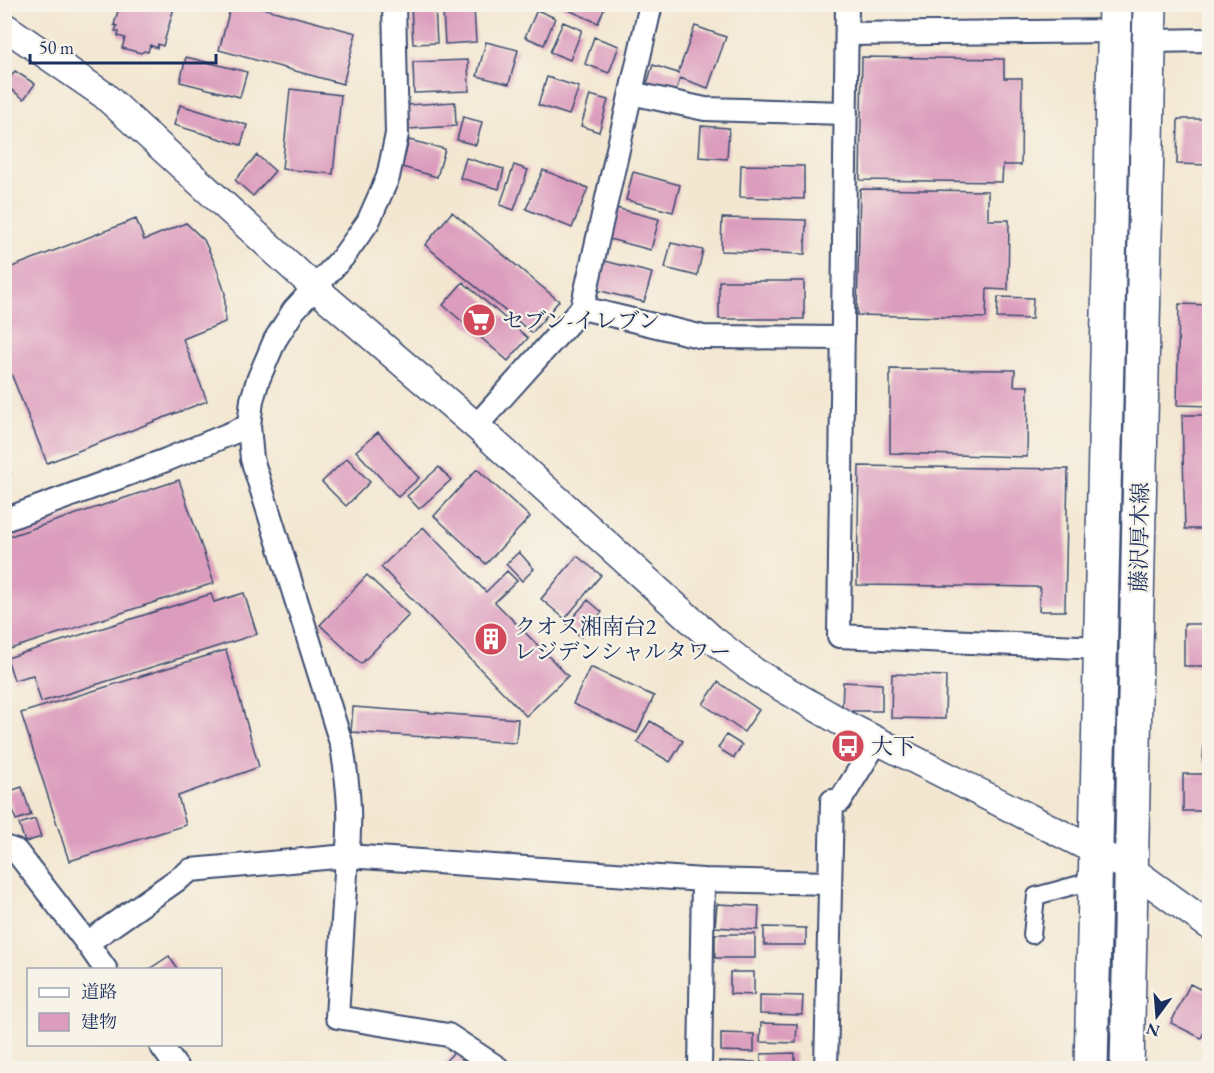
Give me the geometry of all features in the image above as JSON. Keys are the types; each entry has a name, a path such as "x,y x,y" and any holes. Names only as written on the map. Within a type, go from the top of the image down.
{"main road":[{"name":"藤沢厚木線","path":"1127,1068 1150,4"},
{"name":"藤沢厚木線","path":"1091,1068 1114,18"}],"street":[{"path":"394,4 397,134 388,177 368,222 343,257 294,310 275,340 252,400 249,426 252,459 342,746 349,785 350,825 337,1017 448,1035 498,1068"},
{"path":"476,426 582,308 651,4"},
{"path":"847,4 839,636 1100,648"},
{"path":"847,34 1114,18"},
{"path":"4,26 104,95 315,288 476,426 711,638 754,672 1096,866 1131,869 1209,926"},
{"path":"1150,40 1209,40"},
{"path":"631,93 705,110 846,113"},
{"path":"582,308 703,337 843,338"},
{"path":"4,520 155,464 249,426"},
{"path":"826,1068 832,801 840,801 877,741"},
{"path":"4,847 16,851 105,968"},
{"path":"87,943 191,870 347,856 703,880 830,883"},
{"path":"1032,935 1036,896 1096,866"},
{"path":"700,1068 703,880"},
{"path":"161,1046 177,1068"}],"building":[{"path":"120,4 170,4 170,7 174,8 163,46 158,44 157,48 150,45 148,52 141,53 122,48 125,38 118,36 119,32 115,31 117,26 114,25"},
{"path":"411,4 435,4 437,43 413,44"},
{"path":"555,4 606,4 598,23"},
{"path":"231,5 251,5 356,33 343,84 219,50"},
{"path":"474,8 476,42 445,44 443,11"},
{"path":"537,10 555,18 544,45 525,37"},
{"path":"563,22 582,30 570,60 550,52"},
{"path":"695,26 726,37 708,88 680,78 675,93 647,84 653,65 678,73"},
{"path":"594,37 619,46 609,73 585,64"},
{"path":"486,42 518,50 509,84 477,76"},
{"path":"186,57 247,72 240,97 180,82"},
{"path":"862,57 1004,59 1004,78 1022,78 1021,165 1003,165 1002,182 860,180"},
{"path":"468,60 469,91 414,93 413,62"},
{"path":"15,71 35,84 24,99 5,85"},
{"path":"547,77 579,87 569,115 538,105"},
{"path":"290,89 341,95 333,174 282,169"},
{"path":"590,95 608,100 599,132 581,126"},
{"path":"455,102 456,126 409,129 408,105"},
{"path":"180,105 247,125 241,145 174,125"},
{"path":"463,117 482,122 476,145 457,140"},
{"path":"1178,119 1210,119 1210,165 1177,164"},
{"path":"701,126 729,128 727,159 699,157"},
{"path":"409,140 445,149 437,177 402,167"},
{"path":"257,155 275,171 253,196 235,180"},
{"path":"466,158 504,169 499,189 460,178"},
{"path":"514,165 528,170 514,210 500,205"},
{"path":"741,165 804,166 804,199 740,197"},
{"path":"543,170 588,188 572,228 526,209"},
{"path":"633,172 680,185 673,212 626,200"},
{"path":"860,189 988,191 988,220 1009,220 1008,290 987,289 986,318 857,315"},
{"path":"616,208 659,219 651,250 609,239"},
{"path":"452,212 559,301 532,333 425,245"},
{"path":"722,218 806,220 805,254 721,251"},
{"path":"136,219 144,240 186,223 204,240 216,266 225,293 225,322 183,339 207,401 47,463 4,356 4,270"},
{"path":"671,243 703,250 697,276 665,268"},
{"path":"605,261 652,273 644,302 597,290"},
{"path":"719,281 804,281 804,319 719,319"},
{"path":"463,282 528,338 508,361 443,305"},
{"path":"998,297 1033,298 1032,319 997,318"},
{"path":"1179,304 1210,305 1210,406 1177,405"},
{"path":"890,369 1015,370 1014,386 1028,386 1027,457 890,453"},
{"path":"1182,415 1210,415 1210,529 1185,529"},
{"path":"378,432 419,478 398,497 356,451"},
{"path":"4,458 11,474 4,476"},
{"path":"347,458 370,482 346,506 322,482"},
{"path":"859,466 1068,469 1065,611 1039,611 1040,587 857,585"},
{"path":"439,467 451,480 419,509 407,496"},
{"path":"477,469 530,517 486,564 434,516"},
{"path":"179,480 214,583 4,651 4,550 6,549 4,538"},
{"name":"クオス湘南台2 レジデンシャルタワー","path":"423,527 486,592 507,571 517,581 495,602 568,676 526,716 381,567"},
{"path":"519,552 534,569 522,581 506,564"},
{"path":"577,556 601,575 565,619 541,599"},
{"path":"367,575 409,615 361,664 320,625"},
{"path":"244,593 257,634 41,702 33,675 14,680 7,658 211,594 214,602"},
{"path":"588,600 602,612 581,637 567,624"},
{"path":"1184,624 1207,624 1207,666 1184,666"},
{"path":"226,650 259,767 178,796 186,825 69,861 21,713"},
{"path":"590,667 654,696 637,733 573,704"},
{"path":"892,674 946,676 945,719 891,718"},
{"path":"718,682 759,710 744,732 703,704"},
{"path":"843,682 882,684 882,711 842,711"},
{"path":"1206,699 1210,699 1210,763 1203,762"},
{"path":"353,707 518,719 516,743 351,732"},
{"path":"650,721 683,741 670,762 637,742"},
{"path":"726,735 742,745 734,758 718,748"},
{"path":"1183,774 1210,774 1210,811 1183,811"},
{"path":"22,787 31,815 16,820 7,792"},
{"path":"35,819 41,837 25,842 19,824"},
{"path":"717,904 759,906 758,930 715,927"},
{"path":"764,927 806,928 806,945 764,945"},
{"path":"715,934 755,934 755,958 715,958"},
{"path":"169,956 177,968 151,968"},
{"path":"730,972 754,972 754,995 730,994"},
{"path":"1190,984 1210,994 1210,1020 1201,1038 1171,1023"},
{"path":"760,995 803,996 802,1015 760,1014"},
{"path":"761,1023 797,1024 796,1043 760,1042"},
{"path":"721,1033 754,1034 754,1052 721,1051"},
{"path":"456,1050 477,1068 439,1068"},
{"path":"795,1053 795,1068 761,1068 761,1054"},
{"path":"719,1061 755,1062 755,1068 719,1068"}],"place":[{"name":"セブン-イレブン","path":"479,320"},
{"name":"クオス湘南台2 レジデンシャルタワー","path":"491,639"},
{"name":"大下","path":"848,746"}]}
